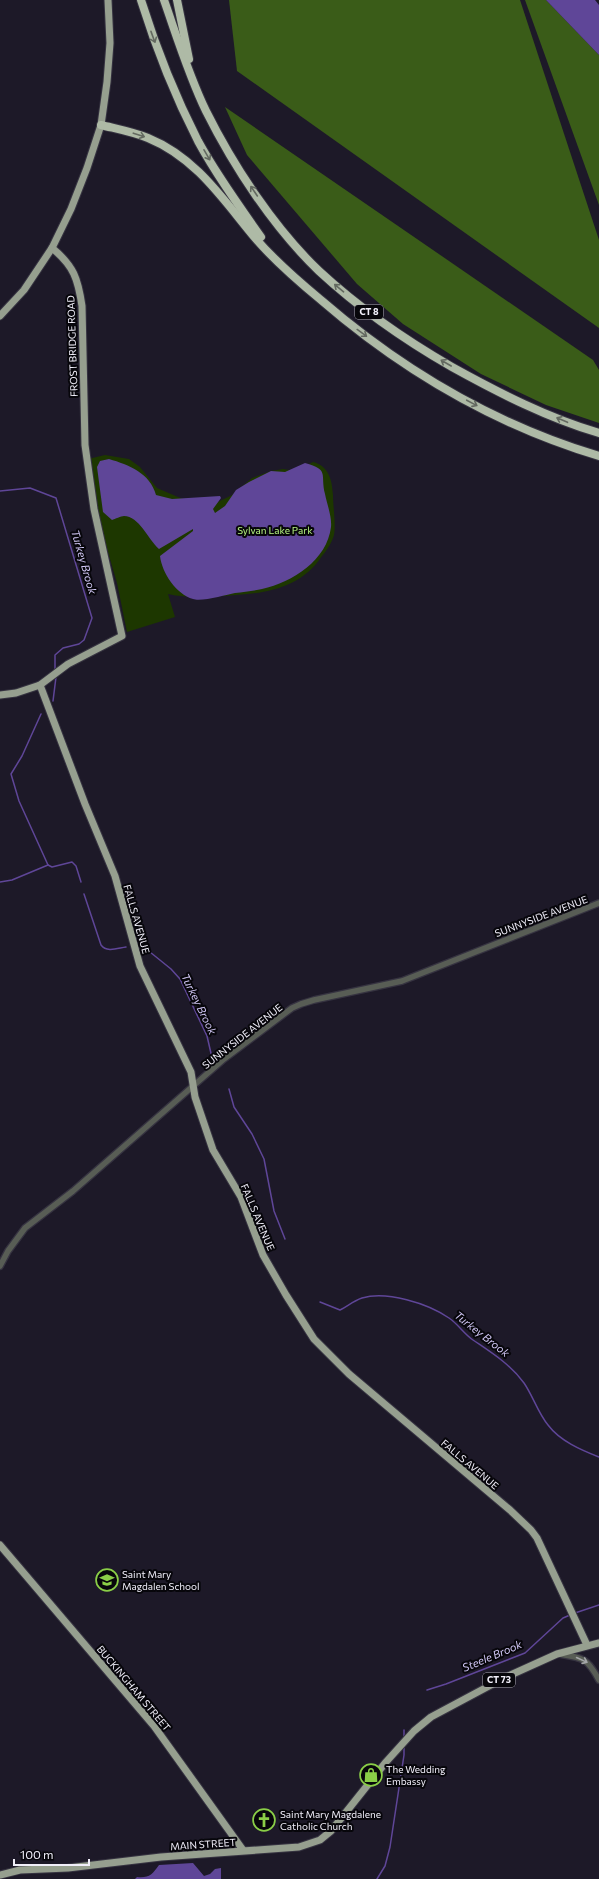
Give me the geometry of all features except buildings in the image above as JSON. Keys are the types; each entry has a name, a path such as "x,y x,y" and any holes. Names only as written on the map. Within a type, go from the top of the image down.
{"highway":[{"name":"CT 8","path":"141,0 162,60 178,99 198,141 218,175 265,242 289,270 321,300 359,331 428,379 502,419 540,436 599,456"},
{"name":"CT 8","path":"164,0 191,76 206,111 230,154 256,194 285,234 319,271 354,301 393,330 478,381 530,407 599,433"},
{"path":"177,0 186,45 206,111"},
{"path":"101,125 148,138 188,162 206,177 257,240 287,271 321,300"}],"main road":[{"path":"0,316 24,290 52,248 71,209 101,125 110,44 108,0"},
{"name":"FROST BRIDGE ROAD","path":"40,685 68,664 122,636 94,509 85,445 82,306 79,287 73,270 65,259 52,248"},
{"path":"0,695 16,693 40,685"},
{"name":"FALLS AVENUE","path":"40,685 85,804 115,876 140,966 191,1072 195,1097 213,1150 241,1197 263,1255 314,1339 349,1374 510,1510 531,1530 568,1603 587,1646"},
{"name":"BUCKINGHAM STREET","path":"0,1545 154,1726 243,1850"},
{"name":"CT 73","path":"557,1654 599,1643"},
{"name":"MAIN STREET","path":"0,1875 20,1870 68,1868 161,1857 299,1846 320,1840 337,1824 399,1747 427,1720 444,1709 504,1678 557,1654"}],"street":[{"name":"SUNNYSIDE AVENUE","path":"0,1266 8,1251 25,1228 73,1191 247,1040 283,1014 301,1004 402,981 599,903"},
{"path":"557,1654 583,1659 590,1664 599,1680"}],"green space":[{"path":"229,0 520,0 599,240 599,328 237,71"},
{"path":"525,0 546,0 599,55 599,205"},
{"path":"225,107 593,360 599,370 599,423 546,405 481,374 403,324 357,284 247,155"},
{"name":"Sylvan Lake Park","path":"105,455 129,459 140,467 157,488 199,504 216,503 232,495 252,478 271,471 283,469 296,471 313,462 326,470 332,484 335,520 335,531 333,538 326,551 313,568 290,584 264,592 250,594 195,597 168,594 175,617 127,632 117,583 98,518 88,459"}],"shaded area":[{"path":"546,0 595,0 599,5 599,55"},
{"name":"Sylvan Lake Park","path":"109,459 138,471 149,481 156,495 172,499 220,496 221,498 213,509 215,513 225,506 236,490 249,482 271,471 285,472 305,463 318,468 322,474 331,519 328,539 323,550 307,568 274,586 207,599 193,599 181,593 171,582 161,563 160,556 193,531 193,529 159,549 134,520 124,516 112,520 103,512 97,467 100,461"},
{"path":"193,1863 204,1876 210,1874 215,1869 221,1868 221,1879 135,1879 137,1877 145,1877 150,1875 159,1865"}],"waterway":[{"name":"Turkey Brook","path":"0,491 30,488 56,498 92,618 84,640 79,644 63,648 55,655 55,669"},
{"name":"Turkey Brook","path":"53,701 56,677"},
{"name":"Turkey Brook","path":"41,714 22,756 11,774 19,801 48,865"},
{"name":"Turkey Brook","path":"48,865 52,867 72,862 76,866 81,882"},
{"path":"0,882 12,880 48,865"},
{"name":"Turkey Brook","path":"84,894 101,945 106,949 126,947"},
{"name":"Turkey Brook","path":"140,947 145,948 171,969 180,979 207,1036 213,1062"},
{"name":"Turkey Brook","path":"229,1089 234,1107 252,1134 264,1159 274,1211 285,1239"},
{"name":"Turkey Brook","path":"320,1302 340,1310 362,1298 372,1296 395,1297 418,1303 440,1313 452,1320 470,1338 500,1359 519,1376 530,1393 541,1415 558,1436 599,1457"},
{"name":"Steele Brook","path":"575,1613 599,1605"},
{"name":"Steele Brook","path":"427,1690 525,1653 563,1618 570,1615"},
{"name":"Steele Brook","path":"404,1730 404,1737"},
{"name":"Steele Brook","path":"377,1879 385,1866 390,1847 404,1755 404,1745"}],"place":[{"name":"Saint Mary Magdalen School","path":"107,1580"},
{"name":"The Wedding Embassy","path":"371,1775"},
{"name":"Saint Mary Magdalene Catholic Church","path":"264,1820"}]}
